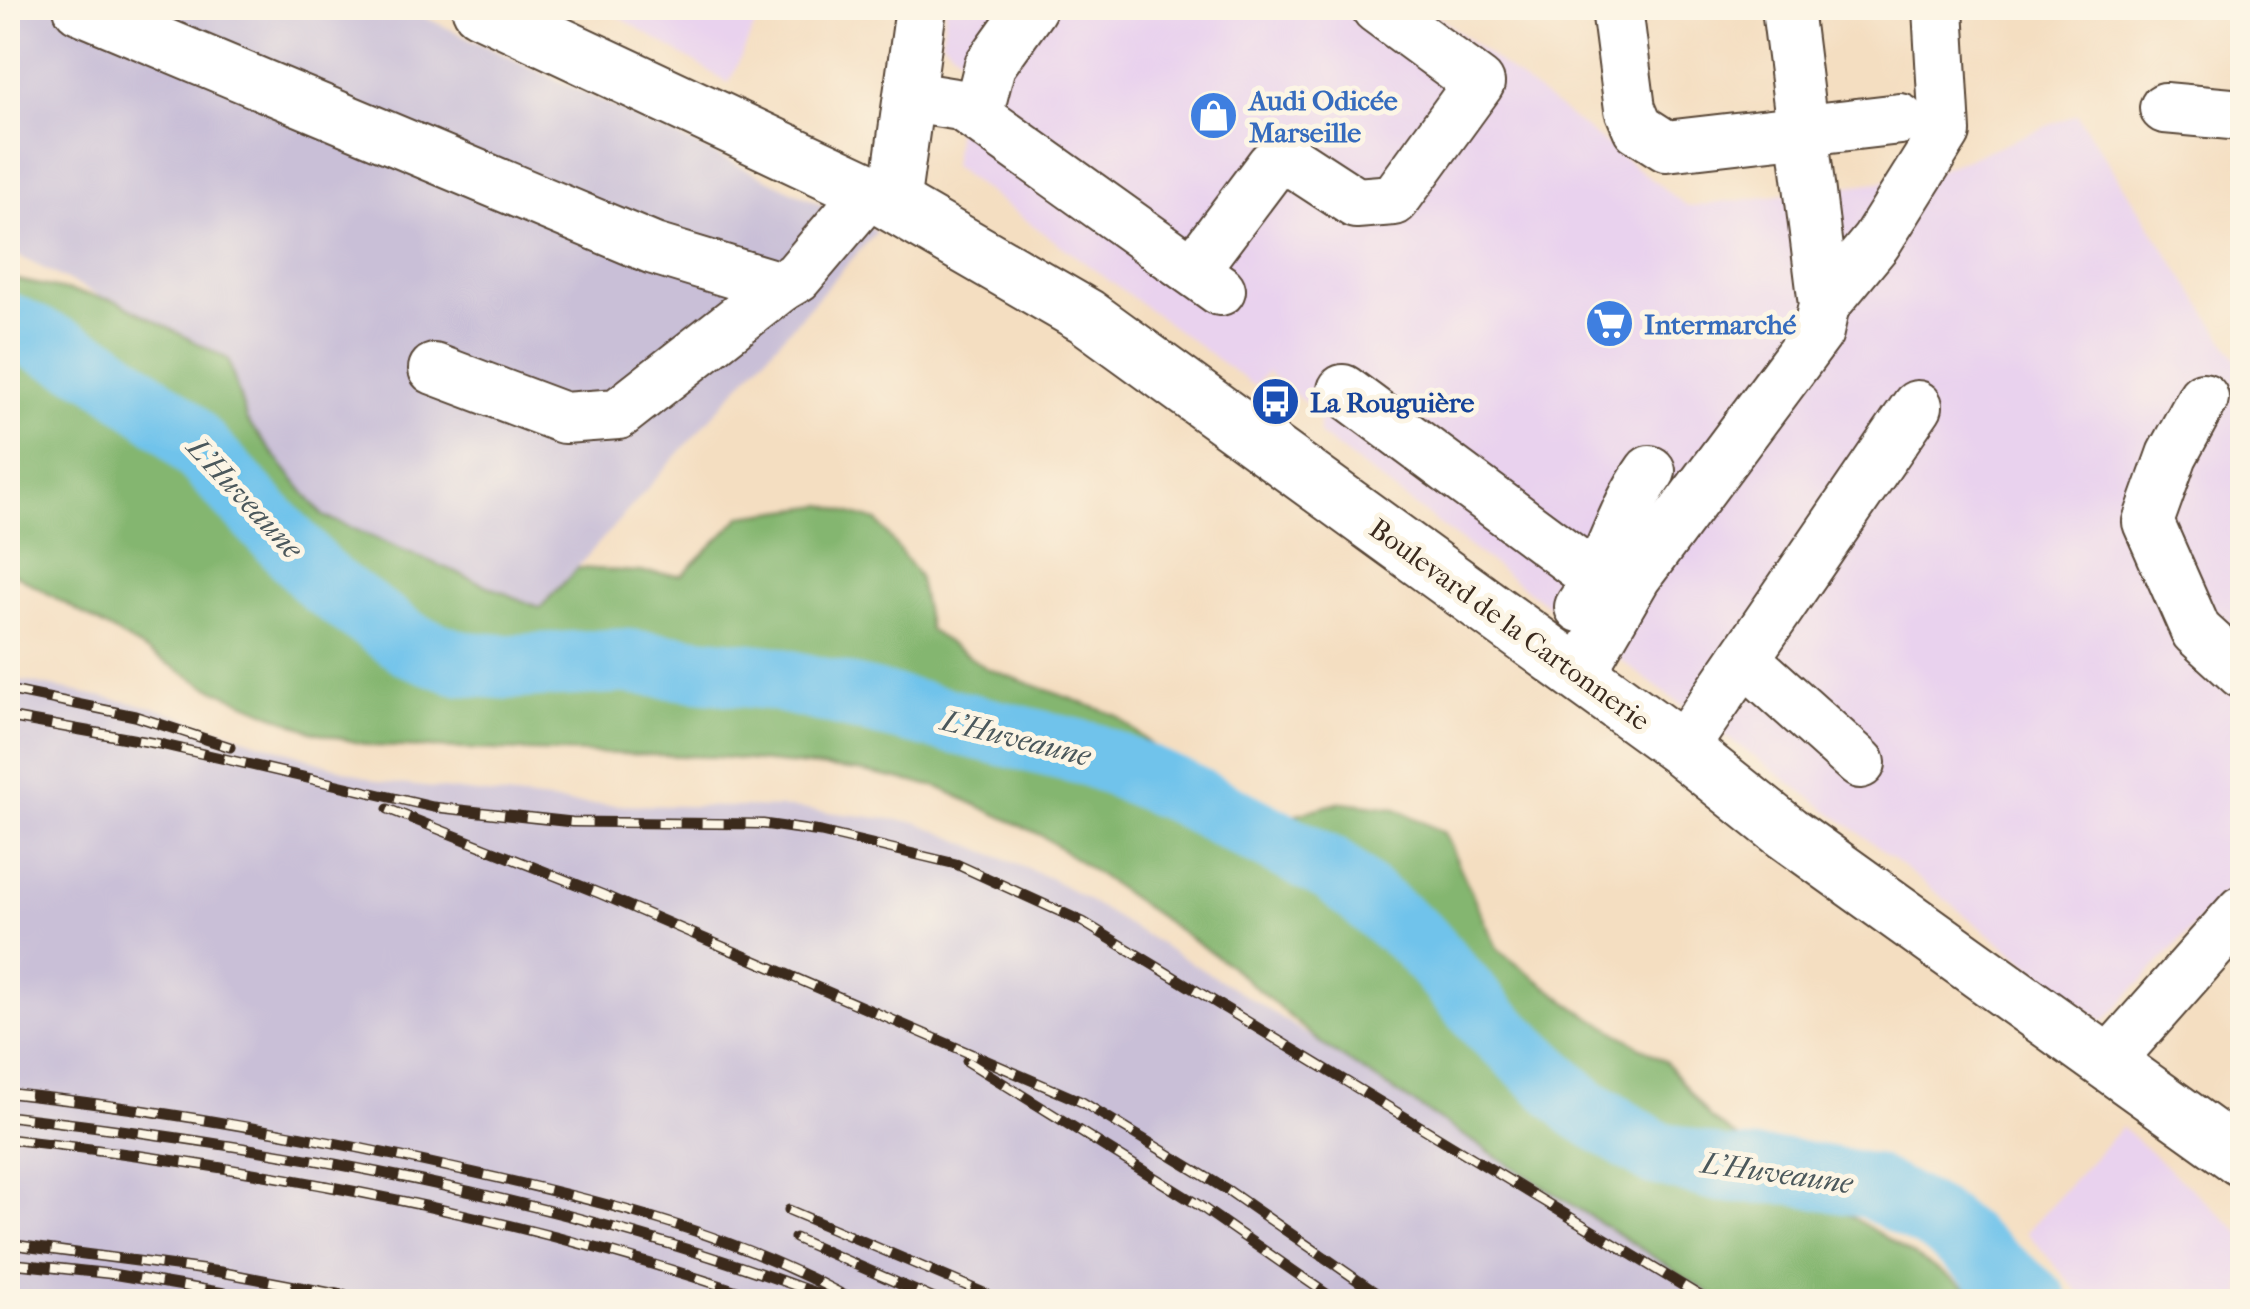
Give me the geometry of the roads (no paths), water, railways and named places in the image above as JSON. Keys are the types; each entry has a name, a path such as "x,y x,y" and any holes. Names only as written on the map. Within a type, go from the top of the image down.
{"main road":[{"name":"Boulevard de la Cartonnerie","path":"480,8 882,198 1086,316 1682,749 1787,832 2242,1159"}],"street":[{"path":"80,8 654,249 780,287"},
{"path":"434,369 564,418 618,414 797,277 882,198 911,97 921,8"},
{"path":"977,116 990,65 1031,8"},
{"path":"911,97 960,105 1206,280 1272,165 1293,162 1356,203 1394,200 1479,83 1378,8"},
{"path":"1617,8 1630,109 1638,128 1666,146 1900,119"},
{"path":"1564,663 1617,578 1800,361 1818,332 1824,305 1787,8"},
{"path":"1824,305 1876,242 1945,132 1938,8"},
{"path":"2165,108 2242,115"},
{"path":"1342,390 1617,578"},
{"path":"2203,398 2172,456 2148,522 2196,630 2242,673"},
{"path":"1682,749 1916,406"},
{"path":"1617,578 1628,502 1650,471"},
{"path":"1744,659 1860,763"},
{"path":"2107,1063 2242,911"}],"waterway":[{"name":"L'Huveaune","path":"8,325 102,370 179,427 326,585 411,645 459,663 507,667 623,661 772,678 1092,755 1182,793 1334,871 1419,941 1490,1023 1582,1108 1654,1152 1722,1170 1792,1172 1871,1186 1941,1223 2036,1302"}],"railway":[{"path":"8,690 135,716 230,747"},
{"path":"8,717 160,744 433,807 572,822 763,824 821,832 956,864 1083,922 1710,1302"},
{"path":"388,809 601,894 1082,1102 1229,1191 1389,1302"},
{"path":"967,1061 1200,1206 1338,1302"},
{"path":"8,1093 298,1136 571,1195 716,1238 856,1302"},
{"path":"8,1116 214,1143 420,1181 623,1230 821,1295"},
{"path":"8,1139 201,1165 393,1199 583,1244 769,1302"},
{"path":"789,1210 1005,1302"},
{"path":"795,1238 941,1302"},
{"path":"8,1244 221,1272 379,1302"},
{"path":"8,1263 112,1274 278,1302"},
{"path":"8,1292 91,1302"}],"place":[{"name":"Audi Odicée Marseille","path":"1214,116"},
{"name":"Intermarché","path":"1609,324"},
{"name":"La Rouguière","path":"1275,402"}]}
